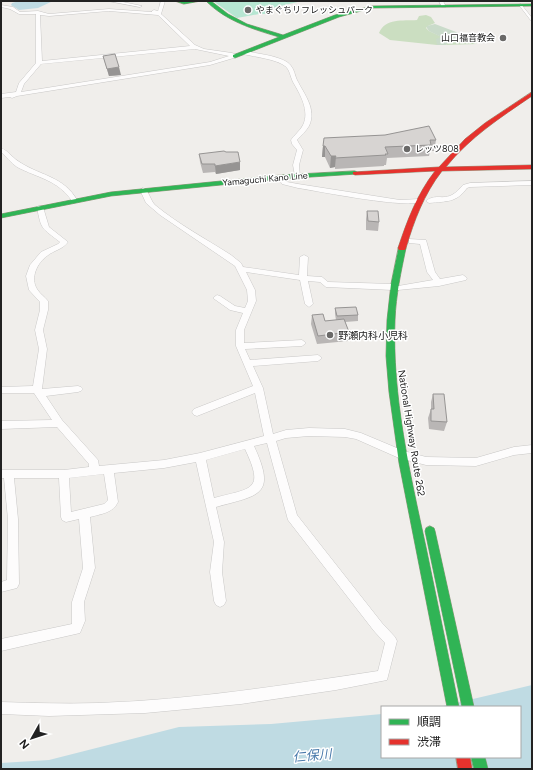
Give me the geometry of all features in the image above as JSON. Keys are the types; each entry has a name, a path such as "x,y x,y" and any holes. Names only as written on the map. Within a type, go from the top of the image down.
{"main road":[{"path":"177,1 184,3 200,1"},
{"path":"208,1 226,15 245,25 284,37"},
{"path":"235,56 352,12 382,4 480,3 532,5"},
{"name":"National Highway Route 262","path":"402,390 397,287 403,241 419,201 470,137 532,94"},
{"name":"National Highway Route 262","path":"453,706 402,455 390,367 390,312 412,241 444,169 484,133 532,100"},
{"name":"Yamaguchi Kano Line","path":"1,216 74,200 143,190 281,177 444,169 532,167"},
{"path":"428,524 468,706"},
{"path":"463,758 465,769"},
{"path":"478,758 481,769"}],"street":[{"path":"110,1 144,7 160,14 180,36 196,47"},
{"path":"160,14 163,1"},
{"path":"521,5 532,21"},
{"path":"1,6 11,8 19,13 38,12 57,15 109,10 160,14"},
{"path":"1,101 18,93 21,84 39,63 38,12"},
{"path":"39,63 196,47 235,56"},
{"path":"245,53 286,64 292,69 294,79 305,98 308,112 306,125 294,140 295,144 300,150 296,165 298,176"},
{"path":"1,96 210,63 235,56"},
{"path":"1,150 6,152 12,160 53,180 67,190 74,200"},
{"path":"281,177 284,183 298,186 400,202 419,201"},
{"path":"429,202 451,199 459,194 465,186 470,185 532,182"},
{"path":"1,708 43,711 196,703 282,692 382,676 391,641 359,603 292,517 271,437 268,432 258,388 240,346 240,330 252,301 252,294 240,269 228,257 173,222 153,207 148,202 143,190"},
{"path":"40,207 44,225 48,231 61,238 64,242 61,246 44,254 34,265 30,276 34,290 44,301 44,310 39,330 43,349 38,391 59,423 94,463 94,472"},
{"path":"412,241 423,242 431,272 439,283"},
{"path":"304,257 303,278 309,304"},
{"path":"240,269 322,280 326,284 397,287 439,283 463,278"},
{"path":"217,298 233,308 248,311"},
{"path":"240,346 302,342"},
{"path":"248,363 318,358"},
{"path":"197,412 258,388"},
{"path":"1,390 38,391 78,389"},
{"path":"1,425 59,423"},
{"path":"1,587 13,584 13,519 9,482 5,473 32,475 64,474 164,464 200,457 271,437 309,432 345,433 358,436 415,459 441,461 476,462 514,451 532,449"},
{"path":"210,504 240,497 256,490 259,483 258,468 248,444"},
{"path":"200,457 219,542 216,572 220,601"},
{"path":"64,474 66,517 107,508 113,502 109,470"},
{"path":"1,645 76,629 79,621 78,602 89,568 84,514"}],"green space":[{"name":"やまぐちリフレッシュパーク","path":"213,1 302,1 272,8 273,14 259,14 237,18"},
{"path":"426,15 431,17 435,23 426,28 442,37 437,40 437,45 390,40 379,33 386,25 395,21 417,20 419,16"},
{"path":"435,24 456,32 464,37 449,40 446,45 437,45 436,39 441,37 429,31 427,28 427,26"},
{"path":"464,37 477,44 446,45 449,40"}],"water":[{"path":"19,1 53,1 38,8 19,10 11,5 12,3"},
{"name":"仁保川","path":"532,685 532,769 1,769 1,763 49,760 179,727 271,724 381,714 381,758 521,758 521,706 443,706"}],"building":[{"path":"115,54 119,67 107,69 103,56"},
{"path":"429,126 436,140 430,140 431,145 385,147 388,154 385,154 386,155 335,158 336,156 331,156 325,146 323,146 324,138 385,135"},
{"path":"224,151 238,152 240,162 215,166 215,164 202,164 199,154"},
{"path":"367,211 378,211 379,222 368,221"},
{"path":"356,307 358,315 337,316 335,308"},
{"path":"323,314 325,321 344,319 349,332 318,336 312,315"},
{"path":"433,394 444,394 447,422 431,421 431,409 434,409"}],"traffic: fast":[{"path":"177,1 184,3 199,1"},
{"path":"208,1 226,15 245,25 284,37"},
{"path":"235,56 337,16 372,7 532,5"},
{"path":"1,216 111,194 281,177 355,173"},
{"path":"402,248 394,284 391,320 393,392 404,463 453,706"},
{"path":"430,531 468,706"},
{"path":"478,758 481,769"}],"traffic: jam":[{"path":"402,248 411,221 422,197 435,176 450,157 467,140 487,124 532,94"},
{"path":"355,173 532,167"},
{"path":"463,758 465,769"}],"place":[{"name":"やまぐちリフレッシュパーク","path":"248,10"},
{"name":"山口福音教会","path":"503,38"},
{"name":"レッツ808","path":"407,149"},
{"name":"野瀬内科小児科","path":"330,335"}]}
